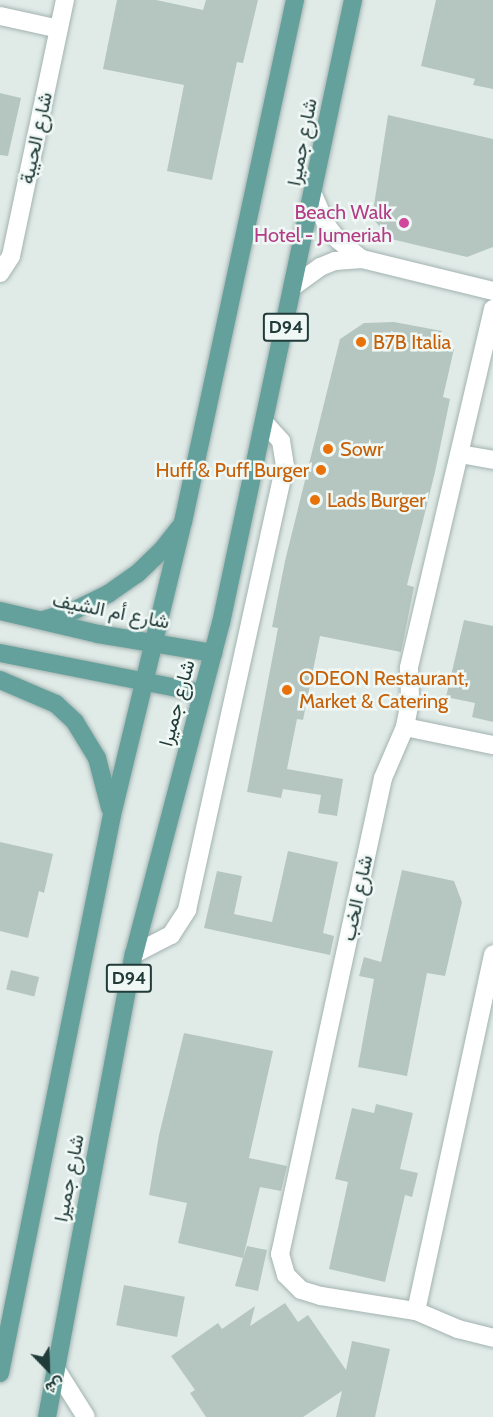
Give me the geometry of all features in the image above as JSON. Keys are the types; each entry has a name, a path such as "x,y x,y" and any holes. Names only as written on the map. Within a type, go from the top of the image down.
{"main road":[{"name":"شارع جميرا","path":"0,1373 112,815 183,522 295,0"},
{"name":"شارع جميرا","path":"47,1417 134,954 213,653 314,197 353,0"},
{"path":"41,620 75,610 127,581 162,550 183,522"},
{"name":"شارع أم الشيف","path":"0,612 153,644 213,653"},
{"path":"0,653 202,693"},
{"path":"0,680 56,704 75,722 88,739 98,758 112,815"}],"street":[{"name":"شارع الحيبة","path":"0,273 11,256 65,0"},
{"path":"0,16 58,29"},
{"path":"314,197 327,226 349,250 362,259"},
{"path":"294,286 320,267 335,261 362,259 493,291"},
{"name":"شارع الخب","path":"493,309 409,668 410,700 405,727 383,778 280,1254 286,1275 301,1290 321,1296 416,1311 458,1329 493,1338"},
{"path":"134,954 171,935 187,910 285,466 281,441 265,423"},
{"path":"460,454 493,460"},
{"path":"405,727 493,745"},
{"path":"416,1311 493,954"},
{"path":"57,1371 86,1417"}],"building":[{"path":"117,0 156,0 203,10 206,0 258,0 243,63 237,62 212,180 167,171 184,85 103,69"},
{"path":"436,0 493,0 493,89 473,85 475,79 421,66"},
{"path":"0,93 21,98 8,156 0,155"},
{"path":"388,115 493,139 493,247 467,257 391,239 372,218"},
{"path":"394,322 442,331 439,346 454,349 443,397 450,399 435,472 407,585 414,587 401,652 320,636 303,720 297,719 287,769 343,779 337,816 318,813 321,795 283,789 281,798 247,792 278,628 272,627 285,561 340,339 364,323"},
{"path":"464,620 493,626 493,722 472,717 475,703 446,697"},
{"path":"0,842 53,854 44,893 39,891 28,938 0,931"},
{"path":"288,851 338,862 323,933 334,936 330,955 204,928 217,871 242,876 234,914 272,922"},
{"path":"402,870 454,881 462,902 445,976 427,973 407,1076 358,1067 374,979 359,976 364,957 381,962"},
{"path":"11,970 39,977 34,996 6,989"},
{"path":"184,1033 273,1051 249,1158 287,1166 281,1191 260,1187 243,1258 178,1243 187,1203 149,1195 159,1135"},
{"path":"376,1104 413,1113 400,1169 418,1173 412,1197 405,1195 385,1282 329,1269 348,1182 335,1179 352,1108 374,1113"},
{"path":"247,1246 267,1250 258,1291 235,1286"},
{"path":"124,1285 185,1297 177,1337 116,1325"},
{"path":"285,1303 298,1322 308,1315 346,1370 352,1341 390,1349 375,1417 336,1417 342,1391 303,1417 206,1417 190,1393 195,1390 171,1356 218,1323 222,1329 255,1306 250,1326"}],"place":[{"name":"Beach Walk Hotel - Jumeriah","path":"404,223"},
{"name":"B7B Italia","path":"361,342"},
{"name":"Sowr","path":"328,449"},
{"name":"Huff & Puff Burger","path":"321,470"},
{"name":"Lads Burger","path":"315,500"},
{"name":"ODEON Restaurant, Market & Catering","path":"287,690"}]}
